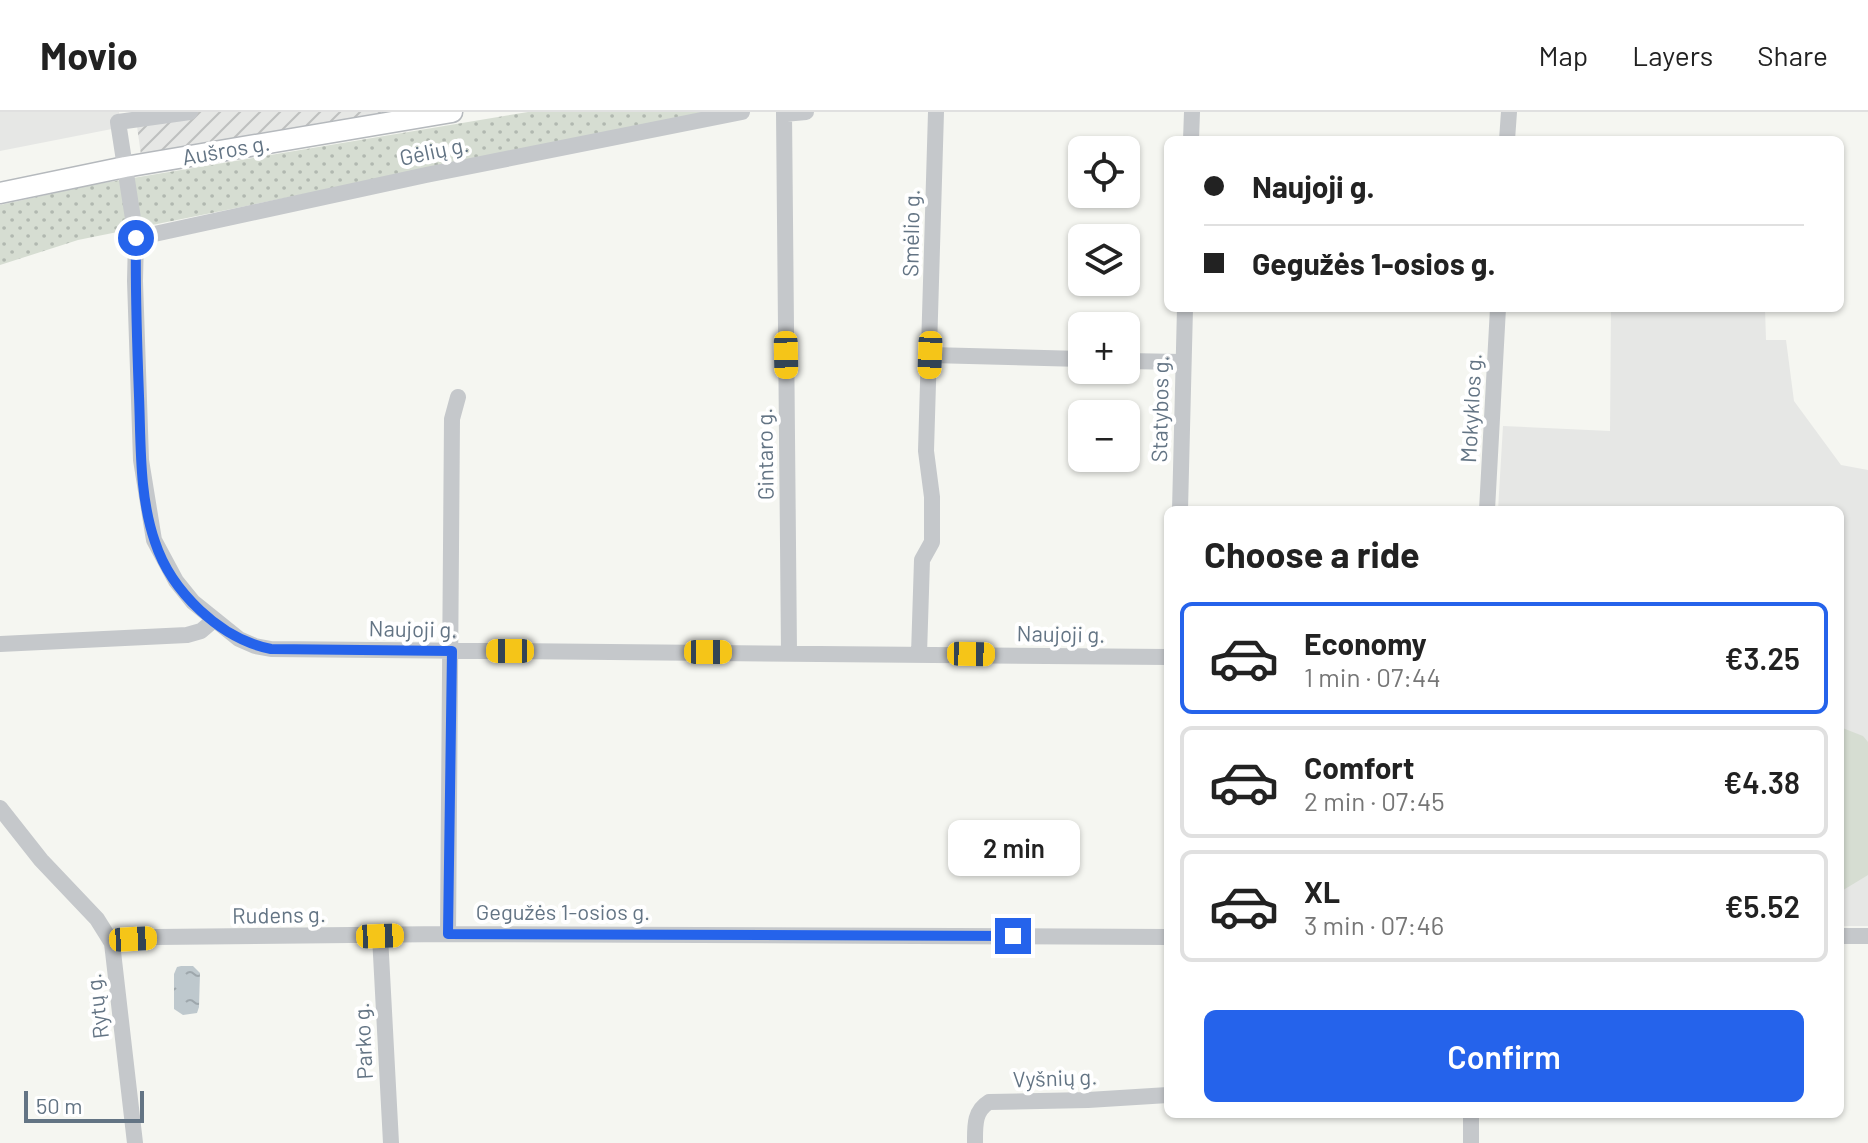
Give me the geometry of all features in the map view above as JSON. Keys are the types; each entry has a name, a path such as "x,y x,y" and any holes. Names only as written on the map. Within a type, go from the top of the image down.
{"main road":[{"name":"Aušros g.","path":"0,193 125,167 452,112"}],"street":[{"name":"Naujoji g.","path":"190,112 118,122 136,238 141,460 150,520 162,560 193,602 239,639 271,649 1164,657"},
{"name":"Gėlių g.","path":"136,238 426,175 742,112"},
{"path":"784,113 806,112"},
{"name":"Smėlio g.","path":"919,654 922,560 932,542 932,497 926,451 936,112"},
{"path":"1191,136 1192,112"},
{"path":"1507,136 1509,112"},
{"name":"Gintaro g.","path":"784,113 789,652"},
{"name":"Statybos g.","path":"1180,506 1185,312"},
{"name":"Mokyklos g.","path":"1487,506 1498,312"},
{"path":"930,355 1068,359"},
{"path":"1140,361 1182,362"},
{"name":"Gegužės 1-osios g.","path":"458,397 452,419 448,934 1164,937"},
{"path":"0,644 187,635 201,631 214,620"},
{"name":"Rytų g.","path":"0,808 41,860 97,919 112,943 135,1143"},
{"name":"Rudens g.","path":"112,943 156,937 448,934"},
{"name":"Parko g.","path":"380,936 391,1143"},
{"path":"1844,936 1868,936"},
{"name":"Vyšnių g.","path":"975,1143 980,1107 989,1102 1164,1095"},
{"path":"1471,1118 1471,1143"}],"shaded area":[{"path":"0,112 119,112 122,127 0,151"},
{"path":"135,112 398,112 141,155"},
{"path":"528,112 709,112 78,240 0,265 0,205 91,185"},
{"path":"1611,312 1765,312 1766,340 1786,340 1794,401 1841,465 1868,470 1868,926 1844,926 1844,506 1498,506 1503,426 1610,431"},
{"path":"1844,729 1863,736 1868,742 1868,875 1844,890"}],"water":[{"path":"181,966 193,966 200,973 197,1013 183,1015 174,1009 174,974"}],"route":[{"path":"136,238 144,489 154,540 162,560 176,581 193,602 214,620 239,639 255,646 271,649 452,651 448,934 1013,936"}]}
